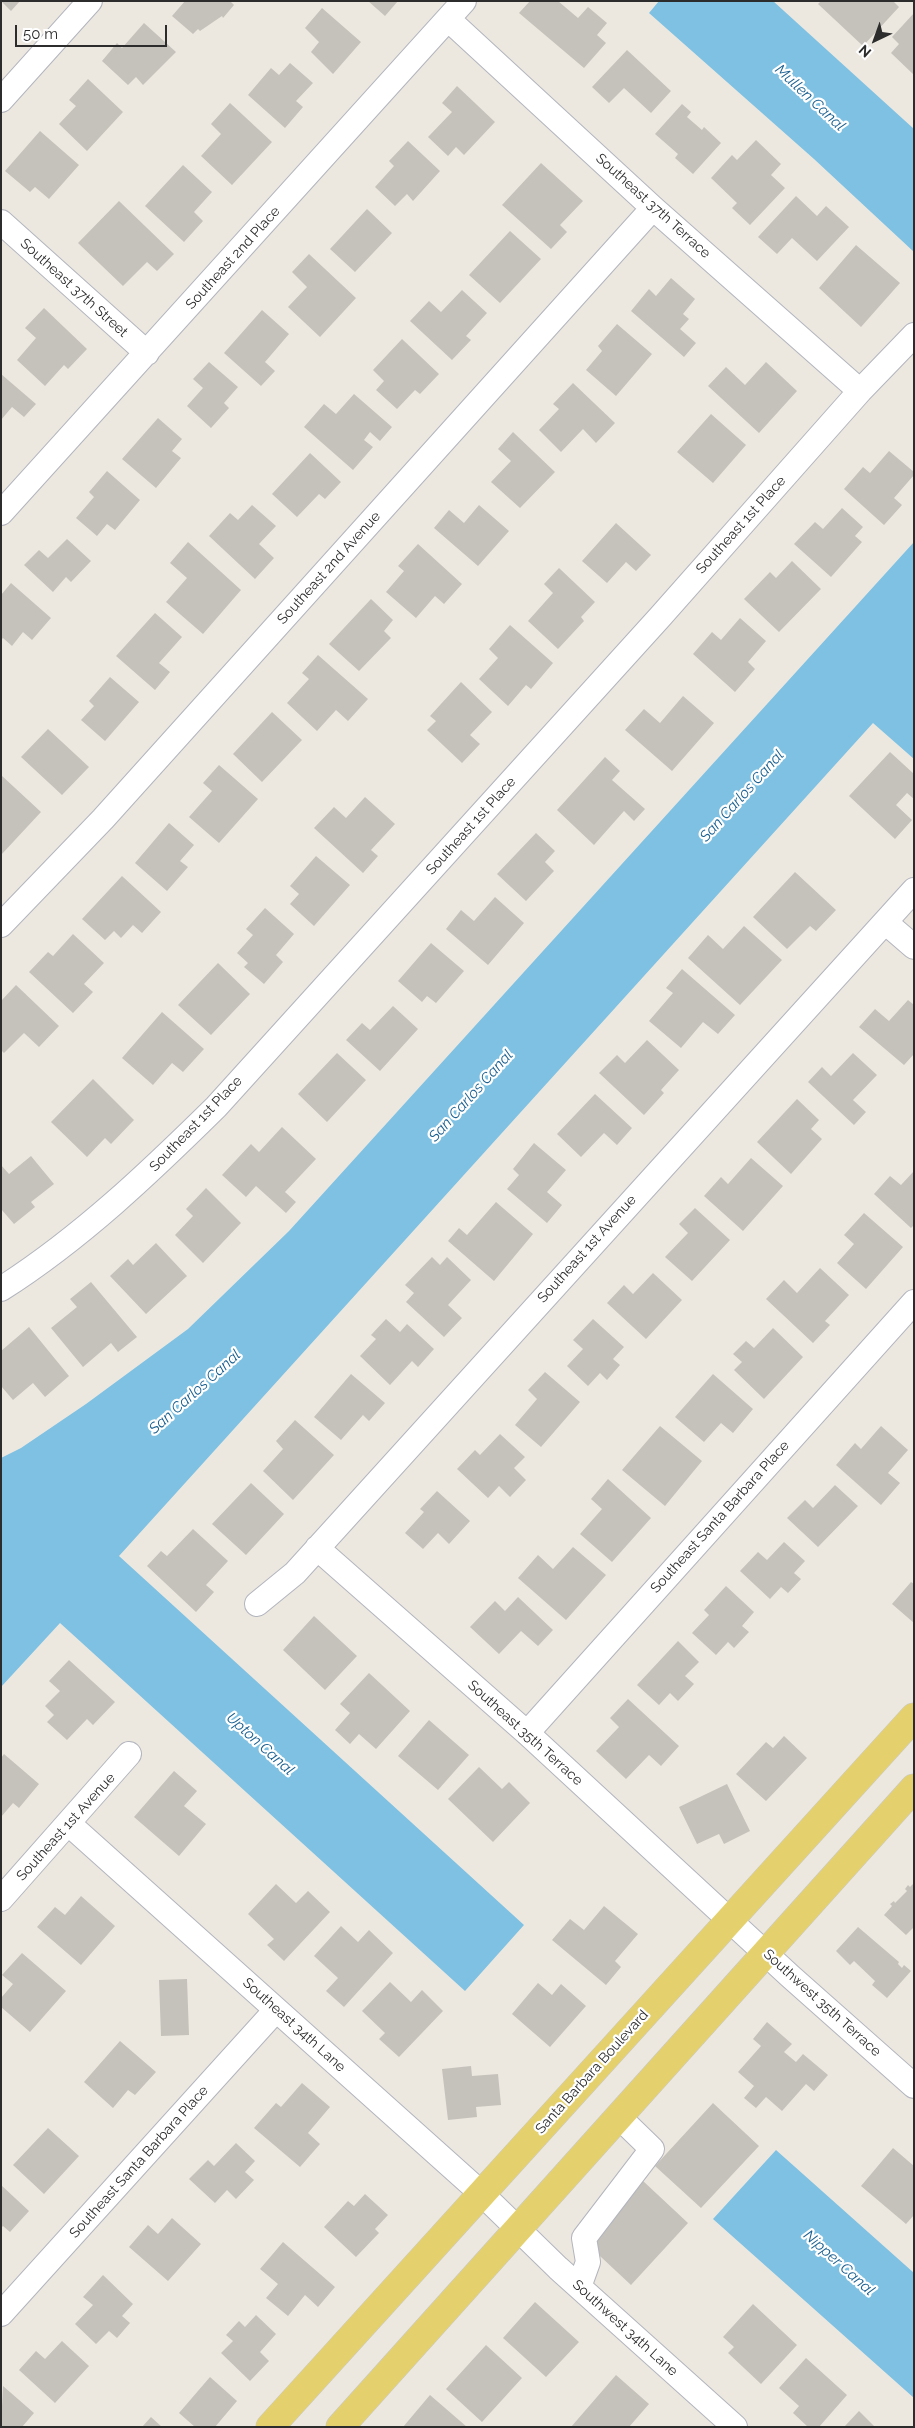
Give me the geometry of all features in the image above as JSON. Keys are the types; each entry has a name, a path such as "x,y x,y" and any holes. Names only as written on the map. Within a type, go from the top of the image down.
{"main road":[{"name":"Santa Barbara Boulevard","path":"270,2427 914,1718"},
{"path":"340,2427 914,1788"}],"street":[{"path":"1,100 90,1"},
{"name":"Southeast 2nd Place","path":"1,514 464,1"},
{"name":"Southeast 37th Terrace","path":"448,19 653,208 860,391"},
{"name":"Southeast 2nd Avenue","path":"1,925 103,819 653,208"},
{"name":"Southeast 37th Street","path":"1,222 147,353"},
{"name":"Southeast 1st Place","path":"1,1289 33,1269 91,1224 146,1176 216,1108 653,624 860,391 914,335"},
{"name":"Southeast 1st Avenue","path":"257,1604 295,1574 749,1070 914,890"},
{"path":"885,922 914,948"},
{"name":"Southeast Santa Barbara Place","path":"527,1733 914,1302"},
{"name":"Southeast 35th Terrace","path":"317,1548 527,1733 730,1920"},
{"name":"Southeast 1st Avenue","path":"1,1899 70,1824 130,1754"},
{"name":"Southeast 34th Lane","path":"70,1824 518,2228"},
{"name":"Southwest 35th Terrace","path":"730,1920 914,2086"},
{"name":"Southeast Santa Barbara Place","path":"1,2314 276,2010"},
{"path":"578,2286 588,2262 584,2238 652,2149 618,2116"},
{"name":"Southwest 34th Lane","path":"518,2228 578,2286 734,2426"}],"water":[{"name":"Mullen Canal","path":"659,1 773,1 914,129 914,252 814,159 649,13"},
{"path":"914,542 914,759 873,723 119,1556 524,1925 465,1991 60,1623 1,1687 1,1458 21,1448 86,1404 188,1329 289,1231"},
{"name":"Nipper Canal","path":"776,2150 914,2273 914,2398 713,2219"}],"building":[{"path":"1,1 20,1 11,11"},
{"path":"185,1 230,1 234,5 223,18 222,16 200,31 198,29 193,34 172,16"},
{"path":"368,1 398,1 385,16"},
{"path":"530,1 558,1 578,18 588,7 607,23 597,35 606,43 584,68 519,13"},
{"path":"821,1 893,1 899,7 863,46 818,4"},
{"path":"322,8 361,42 333,74 311,52 319,42 305,28"},
{"path":"914,13 914,75 891,53 899,44 892,37"},
{"path":"144,23 176,52 143,85 136,77 128,85 102,61 117,43 122,48"},
{"path":"627,50 671,91 651,113 624,88 609,103 592,87"},
{"path":"290,63 313,83 296,101 303,107 285,128 248,95 271,68 279,75"},
{"path":"88,79 123,112 87,151 59,124 76,106 69,100"},
{"path":"457,86 495,122 464,155 456,147 448,156 428,137 452,112 442,103"},
{"path":"230,103 272,142 232,185 201,156 221,134 211,124"},
{"path":"682,104 691,112 687,117 702,130 704,127 721,143 693,174 675,158 678,154 655,134"},
{"path":"40,131 79,165 49,199 35,187 30,192 5,171"},
{"path":"756,140 781,164 771,175 785,188 750,225 732,208 737,203 711,178 732,155 737,160"},
{"path":"408,141 440,171 413,201 407,194 395,206 375,187 394,166 389,161"},
{"path":"541,163 583,201 560,225 567,232 551,249 502,205"},
{"path":"183,165 212,192 194,212 203,221 184,242 145,206"},
{"path":"796,196 817,216 826,206 849,227 817,261 792,238 777,254 758,237"},
{"path":"119,201 174,254 157,271 147,262 123,286 78,243"},
{"path":"367,209 392,233 355,272 330,249"},
{"path":"510,231 541,259 500,303 469,275"},
{"path":"856,245 900,283 861,327 819,288"},
{"path":"309,254 356,298 320,337 288,307 307,287 292,272"},
{"path":"671,278 695,299 683,314 689,319 680,329 696,343 684,357 631,311 649,289 656,296"},
{"path":"462,290 487,313 466,336 471,340 452,360 410,321 429,301 441,312"},
{"path":"44,308 87,349 68,369 64,365 45,386 17,360 36,338 25,328"},
{"path":"262,310 289,334 265,362 275,371 261,386 224,353"},
{"path":"617,324 652,354 616,396 586,370 602,351 598,346"},
{"path":"402,339 439,374 420,394 415,390 397,409 376,390 384,381 373,370"},
{"path":"209,362 238,387 224,403 229,408 211,428 187,406 203,388 193,379"},
{"path":"766,362 797,391 759,433 708,386 726,367 745,385"},
{"path":"1,374 36,404 24,417 12,407 1,420"},
{"path":"573,383 615,423 596,443 583,429 561,452 539,430 559,409 553,404"},
{"path":"354,394 392,427 380,441 370,432 364,440 373,447 353,470 304,427 324,404 336,414"},
{"path":"711,414 746,445 713,483 677,452"},
{"path":"158,418 182,439 172,451 181,458 156,488 122,459"},
{"path":"513,432 555,472 520,508 491,482 511,461 498,449"},
{"path":"889,451 914,472 914,475 894,498 902,505 884,525 844,489 863,467 870,473"},
{"path":"310,453 341,482 325,499 319,494 297,517 272,494"},
{"path":"107,471 140,500 115,530 107,524 97,536 76,518 94,497 89,492"},
{"path":"252,505 276,526 259,544 274,558 255,579 209,536 230,513 238,520"},
{"path":"479,505 509,531 478,566 434,528 449,510 464,523"},
{"path":"842,508 863,527 855,536 862,542 831,577 794,544 815,522 823,529"},
{"path":"616,523 651,555 636,571 626,562 607,583 582,561"},
{"path":"67,539 91,561 71,582 66,577 53,592 24,565 39,550 48,558"},
{"path":"188,542 241,590 203,634 166,602 187,578 170,563"},
{"path":"418,544 462,584 444,604 435,596 416,618 386,592 404,571 398,566"},
{"path":"792,561 821,589 779,632 744,599 770,572 776,578"},
{"path":"559,568 595,602 581,617 584,621 558,649 528,621 553,593 544,584"},
{"path":"11,583 51,618 32,640 23,632 12,646 3,638 1,640 1,595"},
{"path":"371,599 393,620 384,631 391,638 359,671 329,644"},
{"path":"155,613 182,637 159,663 170,672 155,690 116,656"},
{"path":"740,618 766,641 748,662 755,669 735,692 693,654 712,632 721,640"},
{"path":"510,625 553,663 531,689 526,685 508,706 479,679 498,658 489,649"},
{"path":"318,655 368,699 348,721 336,710 317,731 287,703 309,679 302,673"},
{"path":"110,677 139,702 105,741 81,720 94,706 89,701"},
{"path":"461,682 492,712 470,735 480,744 462,763 427,730 436,721 430,716"},
{"path":"683,696 714,723 672,771 625,730 644,709 660,723"},
{"path":"272,712 302,740 262,782 233,754"},
{"path":"48,729 89,767 62,795 21,757"},
{"path":"890,752 914,774 914,799 907,793 896,805 912,820 895,839 849,796"},
{"path":"605,757 620,771 612,780 645,809 634,821 624,811 594,845 557,810"},
{"path":"219,765 258,799 219,843 189,817 212,791 203,783"},
{"path":"1,775 41,812 1,855"},
{"path":"365,797 395,824 371,850 378,856 363,873 314,828 334,807 346,818"},
{"path":"169,823 194,845 180,861 188,867 167,891 135,863"},
{"path":"536,833 555,851 545,862 554,871 526,901 497,874"},
{"path":"316,856 350,885 314,926 290,904 299,894 290,886"},
{"path":"795,872 836,910 816,931 810,926 787,949 753,917"},
{"path":"122,876 161,912 142,933 133,925 121,938 114,931 105,940 82,919"},
{"path":"495,897 524,923 488,965 446,929 461,910 474,921"},
{"path":"265,908 294,934 276,955 283,962 264,984 244,967 248,963 237,953 253,935 246,929"},
{"path":"744,926 782,960 740,1005 688,958 708,935 723,949"},
{"path":"73,934 104,963 84,984 93,992 73,1013 29,972 48,952 53,956"},
{"path":"431,943 464,971 436,1003 427,996 422,1002 398,981"},
{"path":"218,963 250,994 211,1035 178,1005"},
{"path":"682,969 735,1015 718,1034 703,1022 681,1048 649,1021 673,993 666,988"},
{"path":"16,985 59,1026 39,1047 24,1033 4,1053 1,1050 1,1001"},
{"path":"908,1000 914,1005 914,1054 904,1065 859,1027 875,1009 889,1021"},
{"path":"393,1006 418,1029 380,1071 346,1040 362,1023 370,1030"},
{"path":"162,1012 204,1049 183,1072 172,1063 153,1085 122,1058"},
{"path":"647,1040 679,1070 661,1090 664,1093 644,1115 599,1073 617,1055 625,1063"},
{"path":"337,1053 366,1080 327,1122 298,1094"},
{"path":"853,1053 877,1075 853,1100 866,1112 854,1125 808,1082 822,1067 831,1076"},
{"path":"93,1079 134,1120 111,1144 105,1138 87,1157 51,1122"},
{"path":"595,1094 632,1128 617,1145 604,1133 581,1157 557,1134"},
{"path":"797,1099 819,1120 811,1129 822,1139 791,1174 757,1142"},
{"path":"282,1127 316,1159 285,1192 296,1202 286,1213 256,1186 246,1197 222,1175 251,1144 259,1152"},
{"path":"534,1143 566,1170 547,1192 562,1205 547,1223 507,1189 519,1175 513,1169"},
{"path":"31,1156 54,1184 31,1202 35,1207 14,1224 1,1209 1,1165 9,1174"},
{"path":"751,1158 783,1186 743,1231 704,1196 721,1177 728,1184"},
{"path":"914,1171 914,1225 911,1228 874,1194 890,1176 901,1185"},
{"path":"206,1188 241,1223 203,1263 175,1235 193,1216 186,1209"},
{"path":"496,1202 533,1234 494,1281 448,1241 459,1228 467,1235"},
{"path":"695,1208 730,1240 692,1281 665,1257 688,1233 679,1224"},
{"path":"864,1213 903,1247 866,1289 837,1263 854,1244 844,1235"},
{"path":"156,1243 187,1276 146,1314 110,1276 128,1259 133,1265"},
{"path":"432,1257 440,1265 447,1257 471,1280 448,1305 462,1318 444,1337 406,1302 414,1293 405,1285"},
{"path":"820,1268 849,1295 825,1321 830,1325 813,1343 766,1299 784,1280 797,1293"},
{"path":"653,1273 682,1300 646,1339 607,1303 624,1285 633,1294"},
{"path":"91,1282 137,1337 118,1352 111,1343 83,1367 51,1328 77,1307 70,1299"},
{"path":"386,1319 400,1332 407,1324 434,1349 418,1367 412,1361 390,1385 360,1356 376,1339 371,1335"},
{"path":"593,1319 624,1347 613,1359 620,1365 607,1380 600,1373 588,1386 567,1366 583,1349 573,1340"},
{"path":"29,1327 69,1376 45,1397 33,1383 13,1400 1,1386 1,1351"},
{"path":"773,1328 803,1357 764,1399 734,1370 742,1362 733,1354 746,1341 754,1348"},
{"path":"545,1372 580,1402 541,1447 515,1425 537,1399 528,1390"},
{"path":"351,1374 385,1403 369,1421 363,1415 341,1440 314,1417"},
{"path":"713,1374 753,1409 733,1433 721,1423 704,1442 675,1417"},
{"path":"295,1420 334,1455 293,1500 263,1471 283,1449 276,1441"},
{"path":"660,1426 702,1461 665,1506 622,1470"},
{"path":"881,1426 908,1450 888,1473 900,1483 881,1505 836,1465 855,1443 861,1449"},
{"path":"500,1434 525,1457 514,1468 526,1480 510,1497 499,1486 488,1498 457,1469 475,1450 480,1455"},
{"path":"608,1479 651,1518 612,1562 580,1534 602,1509 591,1499"},
{"path":"251,1483 284,1514 246,1555 212,1524"},
{"path":"835,1485 858,1506 818,1547 787,1518 805,1500 813,1508"},
{"path":"437,1491 470,1521 449,1544 438,1533 423,1549 405,1533 424,1512 420,1509"},
{"path":"193,1529 228,1561 206,1585 214,1592 196,1612 147,1566 161,1551 167,1556"},
{"path":"784,1542 805,1561 794,1573 801,1579 788,1593 781,1587 770,1599 740,1571 758,1552 767,1560"},
{"path":"573,1547 606,1575 566,1620 518,1578 538,1555 553,1569"},
{"path":"911,1582 914,1584 914,1623 892,1604"},
{"path":"726,1586 754,1612 742,1626 749,1632 734,1648 728,1642 716,1655 692,1633 709,1615 704,1610"},
{"path":"518,1597 553,1630 538,1646 521,1631 499,1654 470,1627 495,1601 505,1611"},
{"path":"314,1616 357,1656 325,1690 283,1650"},
{"path":"678,1641 699,1662 685,1676 694,1684 678,1701 670,1693 659,1705 637,1685"},
{"path":"69,1660 115,1702 93,1725 87,1719 67,1740 47,1722 54,1715 45,1706 60,1691 49,1681"},
{"path":"369,1673 410,1711 376,1749 359,1734 350,1744 335,1730 350,1713 340,1704"},
{"path":"628,1699 679,1746 661,1766 649,1755 626,1779 596,1751 619,1727 610,1718"},
{"path":"429,1720 469,1755 438,1790 398,1756"},
{"path":"784,1736 807,1758 766,1801 736,1774 766,1742 773,1748"},
{"path":"4,1754 39,1784 19,1808 13,1803 1,1817 1,1758"},
{"path":"479,1767 502,1789 509,1782 530,1803 493,1842 448,1799"},
{"path":"174,1771 197,1791 184,1806 206,1824 179,1856 134,1817"},
{"path":"727,1784 750,1831 724,1844 719,1834 697,1844 679,1807"},
{"path":"914,1883 914,1927 906,1935 884,1915 892,1906 890,1904 894,1901 895,1903 907,1891 905,1889 908,1885 910,1887"},
{"path":"276,1884 296,1903 308,1891 330,1912 284,1961 267,1945 274,1939 248,1914"},
{"path":"81,1896 115,1926 81,1965 37,1927 55,1907 65,1915"},
{"path":"604,1906 638,1934 615,1961 621,1967 606,1985 552,1940 570,1919 584,1930"},
{"path":"341,1926 358,1942 369,1930 393,1953 344,2007 326,1991 338,1978 314,1956"},
{"path":"858,1927 899,1962 898,1964 902,1968 904,1965 911,1971 887,1998 872,1985 875,1981 854,1961 850,1965 836,1951"},
{"path":"22,1953 66,1991 30,2032 1,2007 1,1998 13,1984 2,1975"},
{"path":"187,1979 189,2035 161,2036 159,1980"},
{"path":"390,1982 411,2002 422,1990 443,2011 399,2057 379,2039 385,2033 362,2011"},
{"path":"538,1983 552,1995 561,1984 586,2006 550,2047 512,2014"},
{"path":"767,2022 792,2044 784,2052 796,2062 803,2054 828,2075 814,2091 806,2084 782,2111 766,2097 756,2108 744,2098 754,2086 738,2072 761,2046 753,2039"},
{"path":"120,2041 156,2072 135,2095 128,2090 113,2108 84,2082"},
{"path":"471,2066 472,2076 498,2074 501,2105 476,2107 477,2117 448,2120 442,2069"},
{"path":"302,2083 330,2107 308,2133 320,2144 300,2167 254,2128 276,2103 281,2107"},
{"path":"713,2103 759,2146 701,2208 655,2166"},
{"path":"48,2128 79,2156 44,2194 13,2165"},
{"path":"236,2143 255,2161 245,2172 254,2180 236,2199 227,2190 215,2203 189,2179 208,2160 214,2166"},
{"path":"893,2148 914,2166 914,2215 906,2224 861,2186"},
{"path":"642,2180 688,2223 631,2285 586,2243"},
{"path":"1,2185 29,2211 10,2232 3,2226 1,2228"},
{"path":"365,2194 388,2215 375,2229 379,2233 356,2257 324,2227 348,2201 354,2206"},
{"path":"172,2218 201,2244 168,2281 129,2247 148,2225 158,2234"},
{"path":"283,2242 335,2287 318,2307 305,2295 288,2316 266,2298 278,2284 260,2269"},
{"path":"103,2275 133,2304 122,2316 130,2323 117,2338 109,2331 96,2344 75,2324 93,2305 83,2297"},
{"path":"535,2302 579,2342 546,2377 503,2338"},
{"path":"753,2304 797,2345 761,2384 728,2353 734,2347 723,2337"},
{"path":"256,2315 276,2334 260,2352 269,2361 250,2381 221,2353 233,2341 226,2335 239,2321 245,2327"},
{"path":"62,2341 89,2366 55,2403 19,2370 36,2351 45,2359"},
{"path":"486,2345 522,2378 482,2422 446,2389"},
{"path":"806,2358 847,2395 819,2427 808,2427 793,2413 799,2406 779,2388"},
{"path":"616,2375 649,2404 629,2427 571,2427"},
{"path":"210,2377 237,2401 215,2427 195,2427 179,2413"},
{"path":"3,2386 34,2413 22,2427 1,2427"},
{"path":"430,2395 467,2427 403,2427"},
{"path":"859,2411 875,2427 844,2427"},
{"path":"151,2417 162,2427 142,2427"}],"water label":[{"name":"San Carlos Canal","path":"742,796"},
{"name":"San Carlos Canal","path":"471,1096"},
{"name":"San Carlos Canal","path":"195,1392"},
{"name":"Upton Canal","path":"260,1744"}]}
